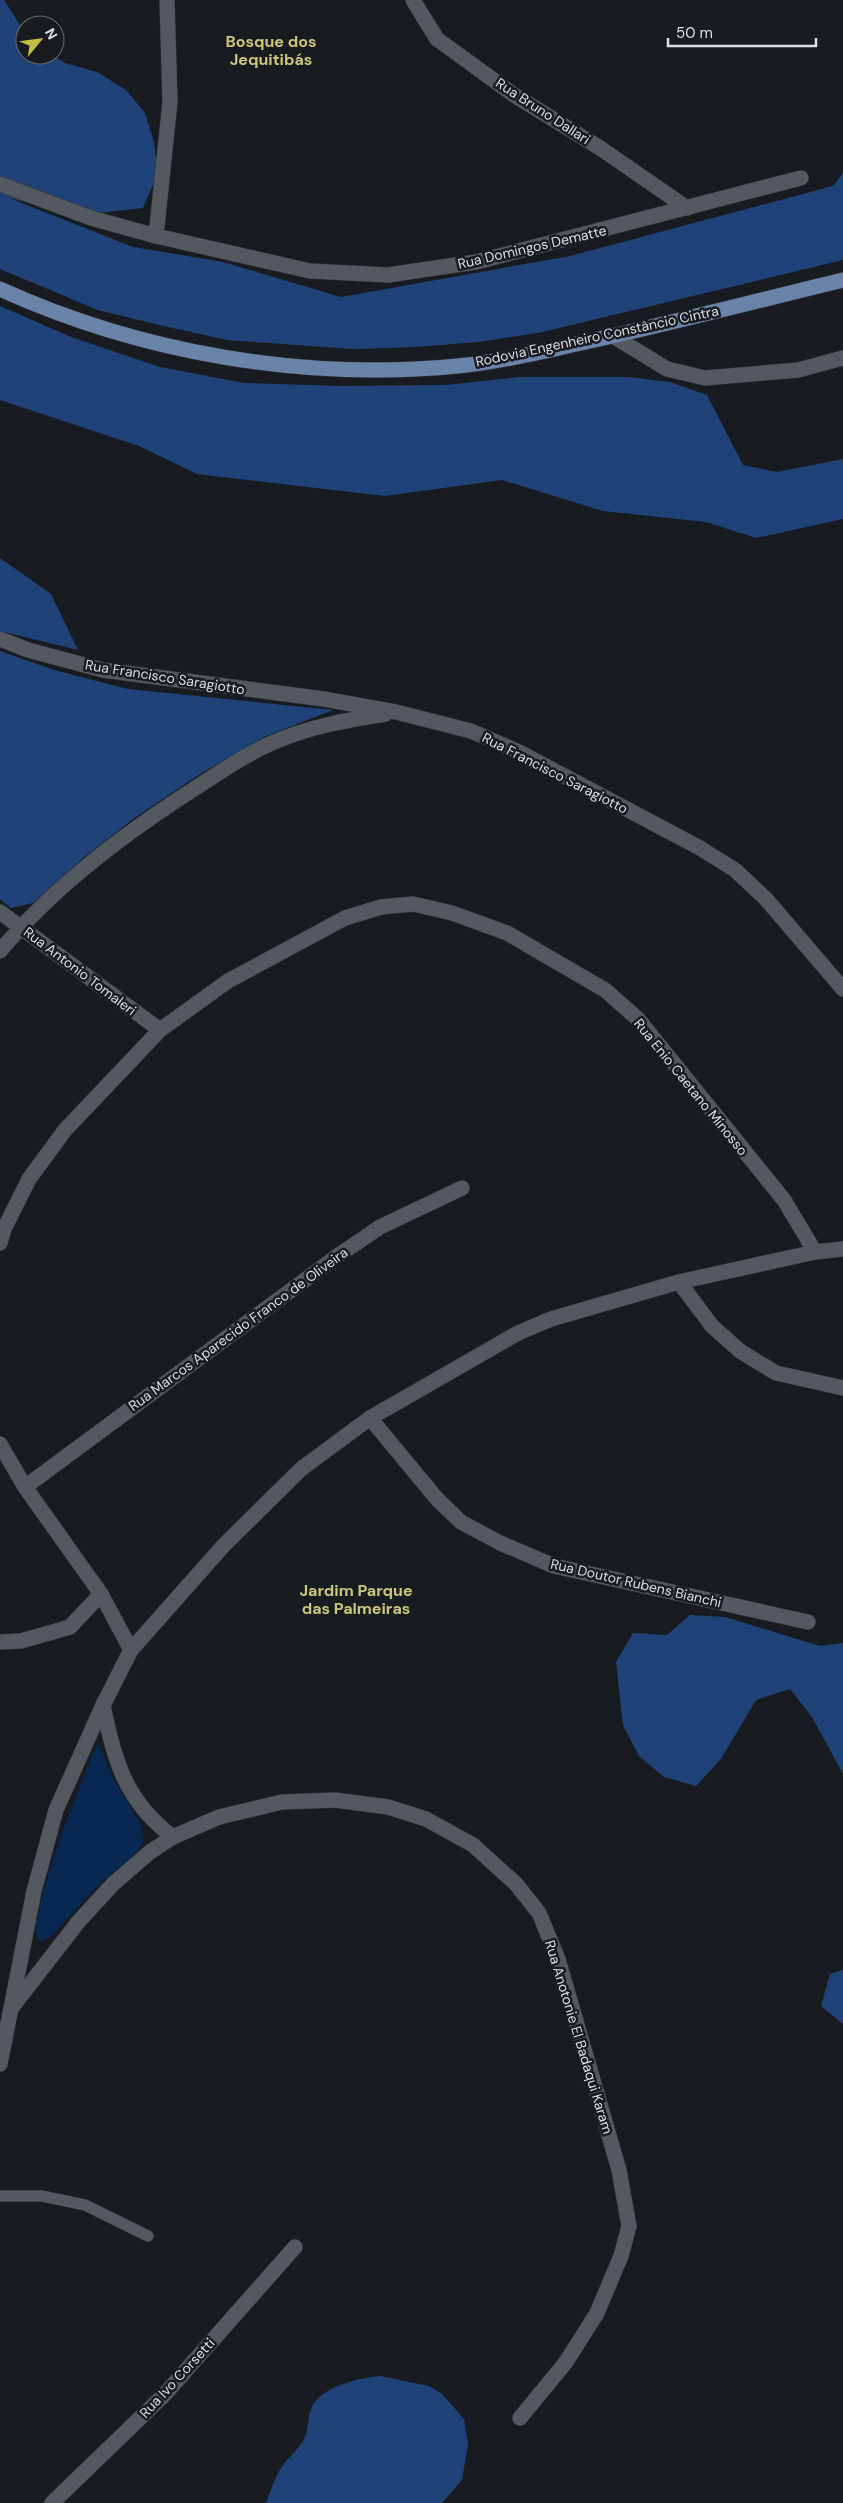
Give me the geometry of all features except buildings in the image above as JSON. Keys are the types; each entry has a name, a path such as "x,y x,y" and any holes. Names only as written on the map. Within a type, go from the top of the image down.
{"main road":[{"name":"Rodovia Engenheiro Constâncio Cintra","path":"0,289 81,323 146,341 211,355 324,368 377,370 457,366 490,362 613,336 843,280"}],"street":[{"path":"156,236 170,102 167,0"},
{"name":"Rua Bruno Dallari","path":"413,0 437,39 514,95 600,148 687,208"},
{"name":"Rua Domingos Dematte","path":"0,184 91,218 156,236 310,271 388,275 476,262 801,178"},
{"path":"613,336 667,369 705,378 798,370 843,358"},
{"name":"Rua Francisco Saragiotto","path":"0,639 28,650 103,670 324,699 396,712 471,731 519,752 700,848 735,870 766,899 843,989"},
{"path":"0,951 20,927 98,857 167,806 231,765 278,740 329,723 396,712"},
{"name":"Rua Enio Caetano Minosso","path":"0,1243 4,1229 29,1179 65,1130 160,1030 228,981 345,918 381,907 413,904 452,913 507,933 605,990 638,1020 784,1200 815,1252"},
{"name":"Rua Antonio Tomaleri","path":"0,912 160,1030"},
{"name":"Rua Marcos Aparecido Franco de Oliveira","path":"25,1487 336,1257 380,1227 462,1188"},
{"path":"0,2064 34,1891 56,1810 102,1705 131,1650 224,1544 301,1469 370,1418 518,1332 552,1319 679,1282 815,1252 843,1249"},
{"path":"679,1282 712,1326 740,1350 776,1373 843,1388"},
{"name":"Rua Doutor Rubens Bianchi","path":"370,1418 438,1499 461,1522 500,1543 554,1566 808,1622"},
{"path":"0,1444 25,1487 101,1594 131,1650"},
{"path":"0,1642 21,1641 70,1627 101,1594"},
{"path":"102,1705 112,1749 122,1776 135,1800 153,1822 173,1837"},
{"name":"Rua Anotonie El Badaqui Karam","path":"10,2009 79,1921 113,1884 150,1852 173,1837 219,1817 282,1802 335,1800 388,1807 426,1819 473,1845 516,1884 539,1912 558,1959 619,2170 629,2226 621,2256 596,2313 566,2362 520,2418"},
{"name":"Rua Ivo Corsetti","path":"52,2503 165,2394 295,2247"}],"lane":[{"path":"0,2196 42,2196 85,2205 148,2236"}],"shaded area":[{"path":"0,0 4,0 15,17 15,65 65,65 65,63 97,72 126,90 145,113 154,142 158,173 143,208 80,215 9,198 133,247 223,262 341,297 570,256 833,186 843,173 843,260 538,333 478,342 354,349 227,340 98,310 0,269"},
{"path":"0,306 71,337 160,367 244,383 340,386 446,385 519,377 628,377 670,382 707,395 743,465 777,472 843,459 843,519 756,538 706,522 603,511 502,480 385,496 197,474 139,446 0,400"},
{"path":"0,558 51,594 78,650 0,631"},
{"path":"0,651 54,670 128,689 333,710 264,737 197,776 133,819 83,858 33,903 11,908 0,899"},
{"path":"690,1615 725,1617 820,1646 843,1643 843,1774 812,1717 790,1689 756,1700 721,1759 696,1786 664,1777 639,1756 623,1725 616,1662 633,1633 667,1635"},
{"path":"99,1745 115,1782 142,1826 143,1842 133,1858 100,1883 51,1937 40,1942 35,1931 42,1895 60,1838 95,1748"},
{"path":"843,1970 843,2024 821,2006 830,1974"},
{"path":"380,2376 429,2386 442,2394 464,2419 468,2444 462,2480 442,2503 266,2503 281,2468 303,2441 310,2411 317,2400 332,2388 342,2384"}],"district":[{"name":"Bosque dos Jequitibás","path":"271,50"},
{"name":"Jardim Parque das Palmeiras","path":"356,1599"}]}
